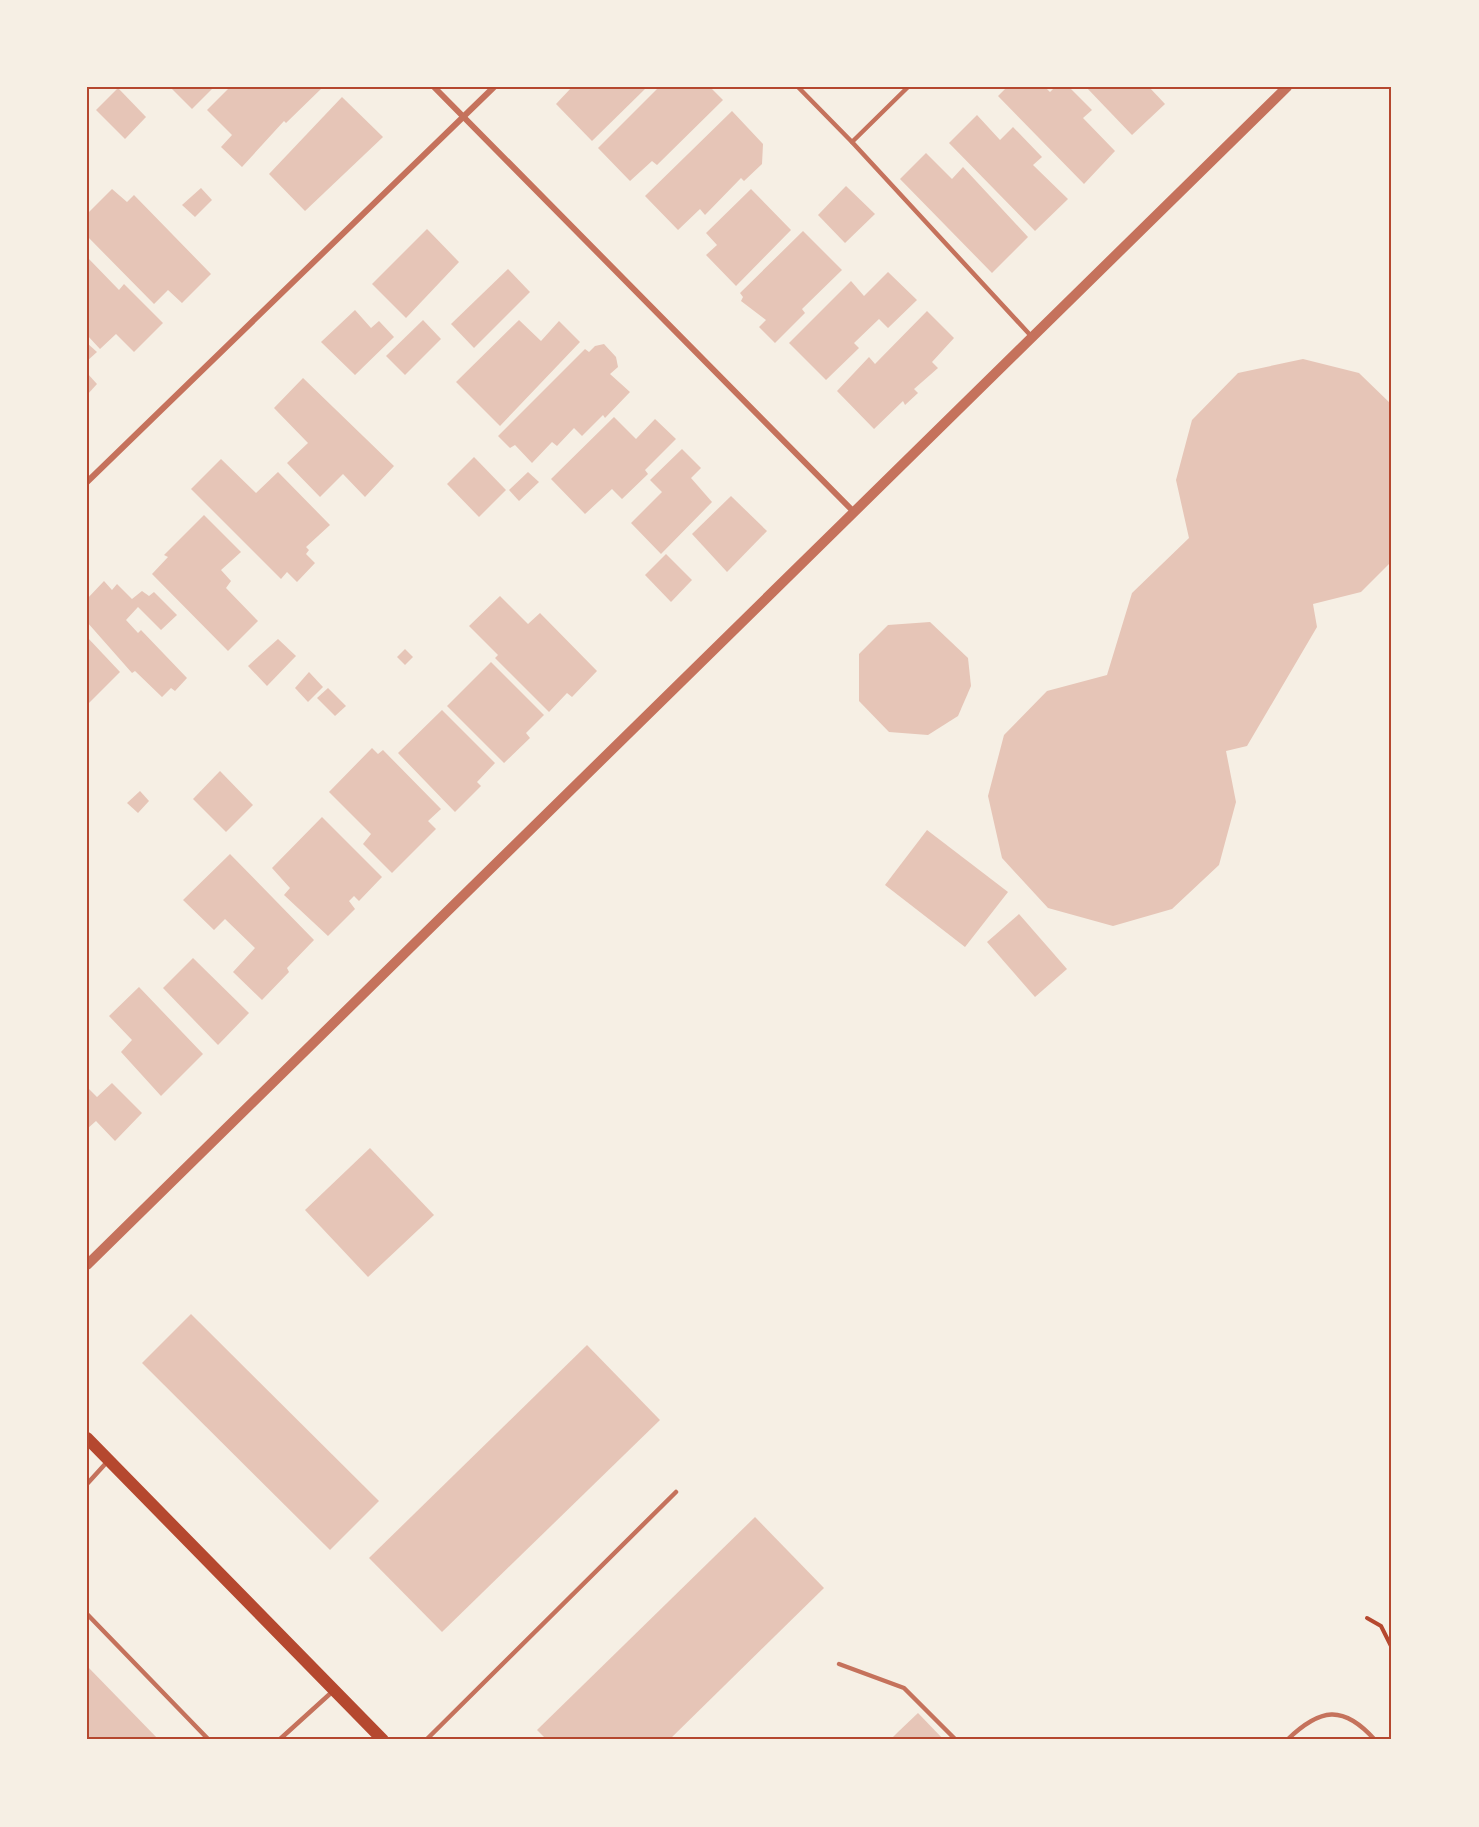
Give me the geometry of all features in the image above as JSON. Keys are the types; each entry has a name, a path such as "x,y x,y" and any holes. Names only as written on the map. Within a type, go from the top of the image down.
{"main road":[{"path":"87,1438 383,1740"}],"street":[{"path":"434,87 853,511"},
{"path":"87,482 494,87"},
{"path":"87,1265 1287,87"}],"lane":[{"path":"798,87 852,142 1032,338"},
{"path":"852,142 908,87"},
{"path":"87,1484 109,1460"},
{"path":"426,1740 676,1492"},
{"path":"87,1614 209,1740"},
{"path":"839,1664 904,1688 956,1740"},
{"path":"279,1740 334,1690"},
{"path":"1287,1740 1301,1727 1324,1714 1342,1714 1360,1724 1374,1740"}],"path":[{"path":"1367,1618 1382,1626 1392,1648"}],"building":[{"path":"170,87 214,87 192,109"},
{"path":"230,87 323,87 286,123 284,121 242,167 221,147 232,135 207,110"},
{"path":"572,87 647,87 592,141 556,104"},
{"path":"659,87 710,87 723,100 657,165 652,161 630,181 598,148"},
{"path":"1007,87 1045,87 1050,92 1055,87 1069,87 1092,110 1083,118 1115,151 1084,184 998,96"},
{"path":"1086,87 1149,87 1165,104 1132,135"},
{"path":"118,88 146,117 125,139 96,110"},
{"path":"342,97 383,137 305,211 269,174"},
{"path":"732,111 763,144 762,164 744,181 741,178 705,215 700,209 678,230 645,196"},
{"path":"977,115 1000,140 1013,127 1042,157 1033,165 1068,199 1035,231 949,143"},
{"path":"926,153 952,179 963,167 1028,237 992,273 900,179"},
{"path":"846,186 875,214 845,243 818,215"},
{"path":"201,188 212,200 195,217 182,205"},
{"path":"112,189 127,202 134,195 211,274 182,303 168,290 154,304 87,236 87,214"},
{"path":"751,189 791,230 736,286 706,255 717,245 706,233"},
{"path":"427,229 459,262 406,318 372,284"},
{"path":"803,231 842,270 802,309 805,313 775,343 759,327 766,320 741,301 743,297 740,293"},
{"path":"87,257 119,290 124,284 163,323 134,352 116,334 100,349 87,335"},
{"path":"508,269 530,292 474,348 451,324"},
{"path":"888,272 917,300 888,328 879,319 854,343 859,348 826,380 789,343 851,281 864,296"},
{"path":"355,310 371,328 379,321 394,337 355,375 321,342"},
{"path":"927,311 954,338 932,362 938,368 914,389 918,393 905,405 903,401 874,429 837,391 869,357 875,364"},
{"path":"423,320 441,339 405,375 386,356"},
{"path":"519,320 541,341 559,321 580,342 500,426 456,382"},
{"path":"87,343 97,352 87,361"},
{"path":"604,344 616,357 618,367 610,374 630,392 605,418 603,415 582,436 574,428 557,446 552,442 532,463 515,445 510,448 498,436 585,349 589,352 595,346"},
{"path":"1303,359 1359,373 1392,405 1392,561 1361,592 1313,604 1317,627 1247,746 1226,751 1236,802 1219,865 1172,909 1113,926 1048,908 1002,858 988,796 1004,735 1047,691 1107,675 1132,593 1189,538 1176,480 1192,420 1238,373"},
{"path":"87,373 97,384 87,395"},
{"path":"303,378 394,466 365,497 343,474 320,497 287,463 308,443 274,408"},
{"path":"614,417 636,439 655,419 676,439 645,470 648,474 622,499 612,489 585,514 551,479"},
{"path":"682,449 701,468 691,478 712,502 661,554 631,523 662,492 650,480"},
{"path":"474,457 506,490 479,517 447,484"},
{"path":"221,459 256,493 278,472 330,525 306,547 309,550 306,554 315,563 297,582 287,572 281,579 191,489"},
{"path":"528,472 539,482 519,501 509,490"},
{"path":"731,496 767,531 727,572 692,534"},
{"path":"204,515 241,552 221,570 231,581 226,588 258,621 228,651 152,574 168,557 164,555"},
{"path":"666,554 692,580 671,602 645,575"},
{"path":"104,581 112,590 117,584 132,599 142,591 149,596 154,592 177,615 161,630 138,607 126,620 138,633 141,630 187,678 175,691 171,688 162,697 135,671 132,673 87,622 87,599"},
{"path":"500,596 528,624 540,613 597,671 572,697 567,693 549,712 495,658 498,655 469,626"},
{"path":"930,622 968,658 971,686 958,716 928,735 889,732 859,701 859,654 888,625"},
{"path":"87,637 120,672 87,705"},
{"path":"278,639 296,656 267,686 248,666"},
{"path":"405,649 413,657 405,665 397,657"},
{"path":"491,662 544,715 526,733 530,738 504,763 447,706"},
{"path":"309,672 323,687 308,702 295,688"},
{"path":"328,688 346,706 335,716 317,698"},
{"path":"442,710 495,763 477,782 481,786 455,812 398,753"},
{"path":"372,748 378,754 383,750 441,809 428,821 436,829 392,873 363,844 371,834 329,792"},
{"path":"220,771 253,805 226,832 193,799"},
{"path":"140,791 149,801 138,813 127,803"},
{"path":"322,817 382,877 359,901 354,896 349,901 355,909 328,936 284,895 290,888 272,868"},
{"path":"927,830 1008,892 965,947 885,885"},
{"path":"230,854 314,940 287,968 289,972 262,1000 233,972 255,948 225,919 214,930 183,900"},
{"path":"1019,914 1067,969 1035,997 987,942"},
{"path":"193,958 249,1013 218,1045 163,988"},
{"path":"139,987 203,1054 161,1096 121,1052 132,1040 109,1016"},
{"path":"112,1083 142,1113 115,1141 96,1121 87,1129 87,1087 97,1097"},
{"path":"370,1148 434,1215 368,1277 305,1210"},
{"path":"191,1314 379,1501 330,1550 142,1363"},
{"path":"587,1345 660,1420 442,1632 369,1558"},
{"path":"755,1517 824,1588 669,1740 547,1740 537,1730"},
{"path":"87,1666 159,1740 87,1740"},
{"path":"918,1713 944,1740 890,1740 898,1732"}]}
